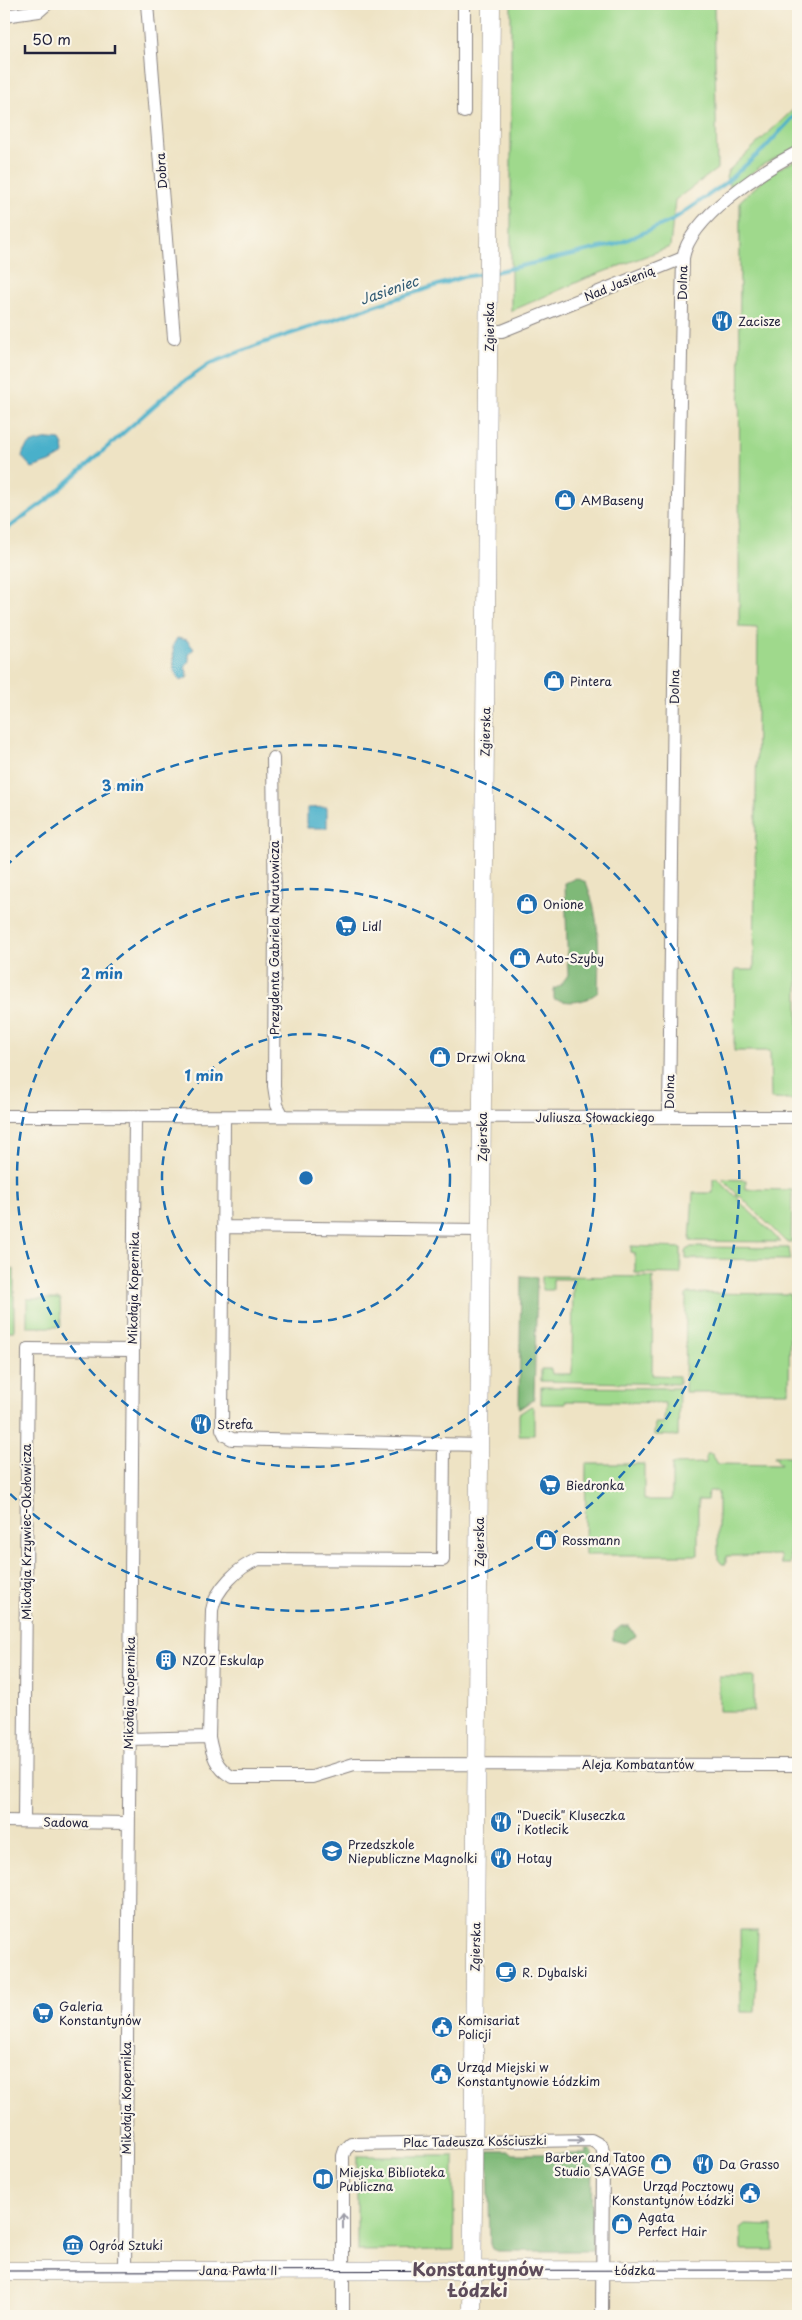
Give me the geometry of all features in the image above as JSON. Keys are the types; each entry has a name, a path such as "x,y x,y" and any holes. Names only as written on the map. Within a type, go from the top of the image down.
{"main road":[{"name":"Zgierska","path":"472,2316 490,331 491,4"},
{"name":"Łódzka","path":"472,2271 798,2270"},
{"name":"Jana Pawła II","path":"4,2271 472,2271"}],"street":[{"path":"4,16 39,11 47,4"},
{"name":"Dobra","path":"147,4 174,338"},
{"path":"464,4 464,112"},
{"path":"683,258 685,248 694,232 712,214 751,180 798,152"},
{"name":"Nad Jasienią","path":"490,331 502,331 683,258"},
{"name":"Dolna","path":"669,1117 674,686 683,258"},
{"name":"Prezydenta Gabriela Narutowicza","path":"273,758 275,911 274,1086 277,1105 283,1116"},
{"path":"4,1116 482,1116"},
{"name":"Juliusza Słowackiego","path":"482,1116 798,1117"},
{"name":"Mikołaja Kopernika","path":"125,2270 135,1117"},
{"path":"224,1117 222,1429 225,1436 232,1439 480,1445"},
{"path":"223,1227 481,1230"},
{"name":"Mikołaja Krzywiec-Okołowicza","path":"24,1821 28,1349 133,1350"},
{"name":"Aleja Kombatantów","path":"444,1444 443,1560 259,1558 251,1561 216,1595 212,1610 210,1737 215,1759 224,1773 232,1777 312,1777 354,1764 798,1765"},
{"path":"129,1739 210,1737"},
{"name":"Sadowa","path":"4,1821 128,1823"},
{"name":"Plac Tadeusza Kościuszki","path":"343,2316 343,2156 345,2150 351,2144 591,2140 602,2146 602,2316"}],"green space":[{"path":"511,4 714,4 717,169 675,200 670,247 587,278 511,311"},
{"path":"798,105 798,147 764,164 731,188 726,177 728,171"},
{"path":"798,159 798,1100 771,1099 770,1051 734,1051 735,970 754,970 758,628 739,627 740,201 772,172"},
{"path":"576,878 586,882 597,924 599,950 598,992 582,1000 566,1002 554,999 554,989 560,986 568,975 565,883"},
{"path":"713,1179 717,1179 734,1195 738,1195 722,1179 746,1180 746,1189 792,1190 791,1242 786,1242 739,1195 738,1200 781,1242 690,1241 693,1193 713,1193"},
{"path":"631,1246 681,1248 680,1274 635,1273 635,1253 631,1252"},
{"path":"691,1247 789,1248 791,1260 686,1259 686,1251"},
{"path":"4,1269 14,1269 14,1331 4,1331"},
{"path":"521,1276 537,1277 534,1399 519,1409"},
{"path":"542,1276 653,1277 652,1375 679,1376 679,1384 541,1381 541,1369 551,1369 552,1374 572,1374 573,1279 553,1279 553,1290 542,1290"},
{"path":"689,1293 790,1294 789,1392 685,1392 686,1295"},
{"path":"27,1299 60,1299 61,1327 27,1327"},
{"path":"541,1387 679,1388 678,1436 654,1435 655,1423 664,1423 665,1403 565,1401 565,1404 541,1404"},
{"path":"531,1406 534,1408 534,1435 519,1435 519,1414"},
{"path":"706,1454 712,1454 718,1464 781,1465 774,1456 790,1456 790,1564 781,1564 780,1555 726,1556 726,1564 722,1564 718,1559 718,1491 708,1491 707,1500 698,1500 698,1555 585,1555 586,1464 644,1464 644,1500 672,1500 672,1464 706,1463"},
{"path":"795,1459 798,1460 798,1566 795,1563"},
{"path":"621,1626 629,1626 636,1636 624,1643 613,1640 613,1633"},
{"path":"719,1677 754,1677 754,1711 719,1711"},
{"path":"740,1930 758,1930 755,2012 741,2012"},
{"path":"585,2150 590,2150 593,2153 592,2251 497,2251 492,2249 490,2244 488,2151 510,2151 513,2154 588,2154"},
{"path":"357,2156 454,2156 454,2250 357,2251"},
{"path":"746,2225 773,2226 774,2250 741,2250 741,2229"}],"water":[{"path":"49,439 60,440 63,445 64,454 50,462 32,468 22,457 25,448 35,442"},
{"path":"177,638 187,640 194,649 189,653 189,661 185,667 188,675 186,679 180,681 174,671 173,645"},
{"path":"327,807 327,828 307,828 307,808"}],"waterway":[{"name":"Jasieniec","path":"495,272 617,244 671,221 723,185 764,149 798,112"},
{"name":"Jasieniec","path":"4,531 47,500 172,390 209,364 257,345 370,307 463,277 483,274"}],"tram line":[{"path":"4,2271 798,2270"}],"place":[{"name":"Zacisze","path":"722,321"},
{"name":"AMBaseny","path":"565,500"},
{"name":"Pintera","path":"554,681"},
{"name":"Onione","path":"527,904"},
{"name":"Lidl","path":"346,926"},
{"name":"Auto-Szyby","path":"520,958"},
{"name":"Drzwi Okna","path":"440,1057"},
{"name":"Strefa","path":"201,1424"},
{"name":"Biedronka","path":"550,1485"},
{"name":"Rossmann","path":"546,1540"},
{"name":"NZOZ Eskulap","path":"166,1660"},
{"name":"\"Duecik\" Kluseczka i Kotlecik","path":"501,1822"},
{"name":"Przedszkole Niepubliczne Magnolki","path":"332,1851"},
{"name":"Hotay","path":"501,1858"},
{"name":"R. Dybalski","path":"506,1972"},
{"name":"Galeria Konstantynów","path":"43,2013"},
{"name":"Komisariat Policji","path":"442,2027"},
{"name":"Urząd Miejski w Konstantynowie Łódzkim","path":"441,2074"},
{"name":"Barber and Tatoo Studio SAVAGE","path":"661,2164"},
{"name":"Da Grasso","path":"703,2164"},
{"name":"Miejska Biblioteka Publiczna","path":"323,2179"},
{"name":"Urząd Pocztowy Konstantynów Łódzki","path":"750,2193"},
{"name":"Agata Perfect Hair","path":"622,2224"},
{"name":"Ogród Sztuki","path":"73,2245"}],"district":[{"name":"Konstantynów Łódzki","path":"478,2278"}]}
